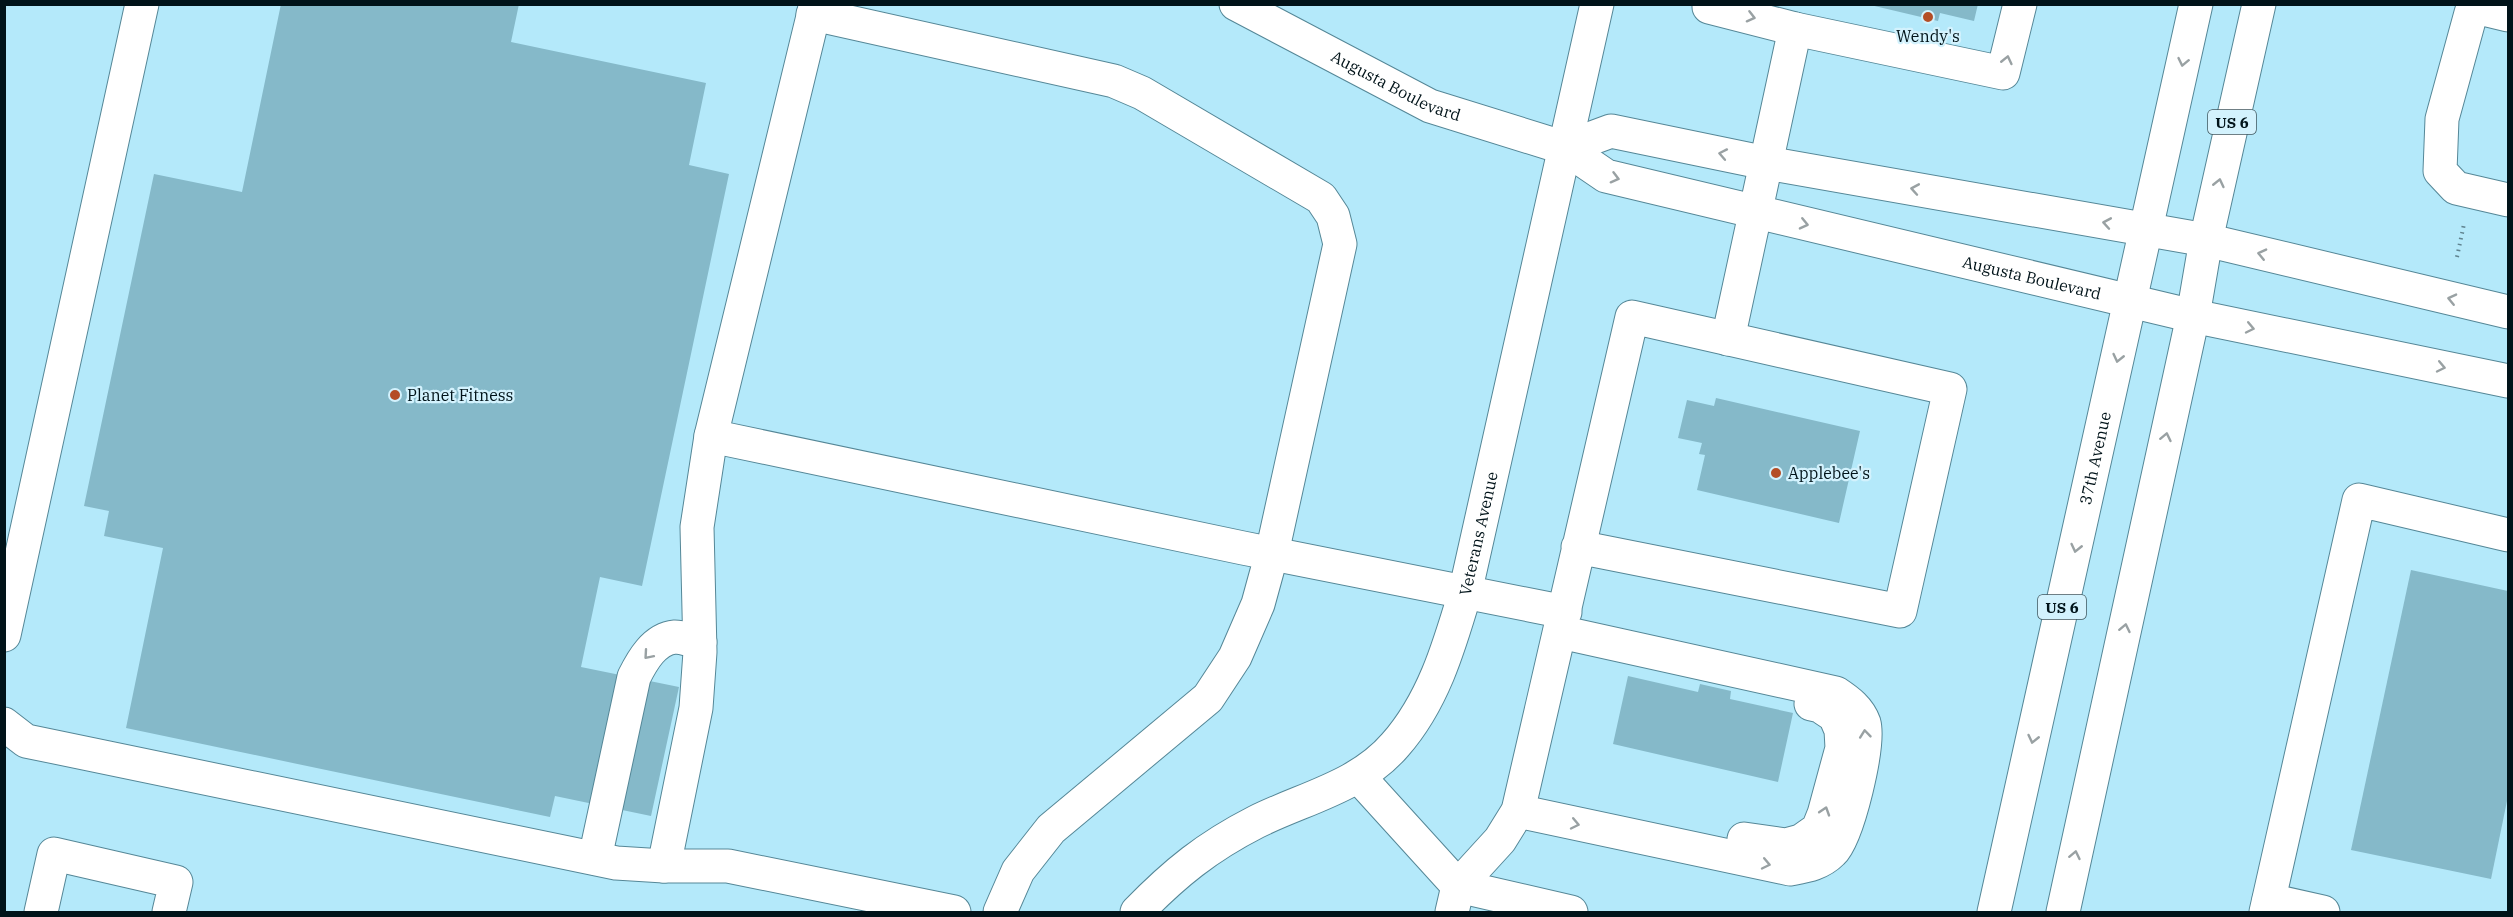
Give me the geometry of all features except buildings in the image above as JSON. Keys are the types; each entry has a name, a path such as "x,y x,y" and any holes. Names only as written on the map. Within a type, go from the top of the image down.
{"street":[{"path":"4,635 142,4"},
{"name":"Augusta Boulevard","path":"1236,4 1430,105 1565,148 1606,176 2193,316 2508,381"},
{"name":"Veterans Avenue","path":"1137,912 1175,875 1214,844 1259,820 1359,777 1394,747 1423,708 1448,651 1465,593 1597,4"},
{"path":"1709,4 1709,7 1792,16 1953,62 2003,73 2020,4"},
{"name":"37th Avenue","path":"1994,912 2196,4"},
{"name":"US 6","path":"2063,912 2193,316 2206,240 2259,4"},
{"path":"2508,15 2476,6 2471,13 2442,119 2440,171 2456,188 2508,200"},
{"path":"664,866 696,708 700,642 697,527 711,436 814,9 1114,81 1142,93 1320,198 1333,216 1340,244 1272,553 1258,604 1235,657 1208,698 1051,830 1018,871 1000,912"},
{"path":"1728,339 1766,162 1792,16"},
{"path":"1565,148 1611,131 1766,162 2206,240 2508,312"},
{"path":"1455,899 1500,840 1518,811 1570,627 1578,547 1632,316 1950,389 1900,611 1578,547"},
{"path":"711,436 1465,593 1570,627 1836,693 1853,705 1863,723 1866,745 1845,831 1833,851 1815,865 1790,869 1518,811"},
{"path":"2323,912 2268,906 2358,500 2508,535"},
{"path":"595,858 634,678 646,655 662,642 675,637 700,642"},
{"path":"4,723 26,741 616,863 728,866 954,912"},
{"path":"1359,777 1455,899 1571,912"},
{"path":"41,912 54,854 176,882 169,912"}],"place":[{"name":"Wendy's","path":"1928,17"},
{"name":"Planet Fitness","path":"395,395"},
{"name":"Applebee's","path":"1776,473"}]}
